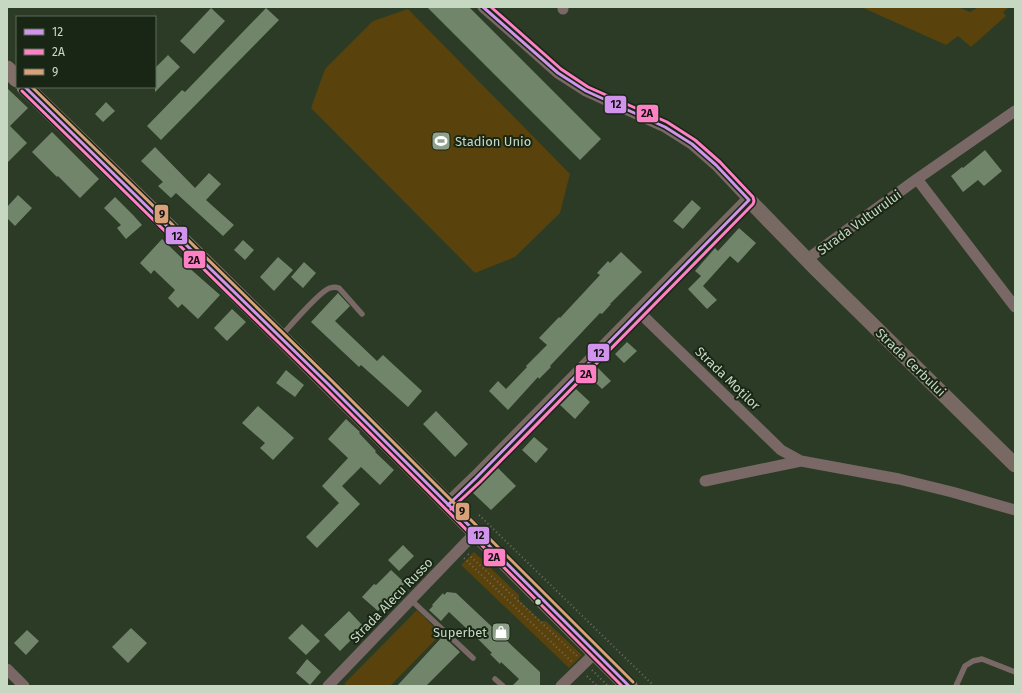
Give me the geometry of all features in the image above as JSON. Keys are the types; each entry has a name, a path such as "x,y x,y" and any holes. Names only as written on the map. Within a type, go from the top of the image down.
{"main road":[{"path":"7,69 16,78"},
{"path":"26,88 280,337 448,505 475,533 586,661 629,686"}],"street":[{"path":"448,505 749,200 692,144 665,128 586,90 558,74 483,7"},
{"name":"Strada Vulturului","path":"749,200 806,260 917,179 1015,111"},
{"path":"917,179 1015,307"},
{"name":"Strada Cerbului","path":"806,260 1015,464"},
{"name":"Strada Moților","path":"639,312 781,450 801,461 899,479 1015,510"},
{"name":"Strada Moților","path":"705,481 801,461"},
{"name":"Strada Alecu Russo","path":"328,686 475,533"},
{"path":"561,686 586,661"},
{"path":"7,669 24,686"}],"lane":[{"path":"280,337 319,296 329,288 339,288 362,314"},
{"path":"411,600 473,658"},
{"path":"956,686 965,666 973,661 982,659 1015,672"},
{"path":"495,679 503,686"}],"path":[{"path":"477,513 654,686"},
{"path":"459,549 586,661 608,686"},
{"path":"459,549 586,661 597,686"}],"shaded area":[{"path":"861,7 958,7 970,12 979,7 1009,7 1003,12 1006,16 971,47 958,36 946,45"},
{"name":"Stadion Unio","path":"408,9 570,174 560,213 515,257 475,273 311,108 325,69 373,21"},
{"path":"474,552 519,595 519,600 541,621 546,621 582,655 569,668 461,565"},
{"path":"417,610 441,634 390,686 347,686 344,684"}],"building":[{"path":"427,7 469,7 601,139 580,160"},
{"path":"211,8 225,21 194,54 180,41"},
{"path":"266,8 279,20 161,140 147,126 182,90 185,92"},
{"path":"168,55 180,67 155,92 156,88 156,67"},
{"path":"7,88 28,108 10,126 27,143 7,163"},
{"path":"106,102 115,111 103,122 95,114"},
{"path":"52,132 99,179 80,198 32,152"},
{"path":"155,147 195,188 209,173 221,184 206,200 234,225 223,236 176,193 171,198 158,186 163,182 141,161"},
{"path":"985,150 1002,171 984,186 978,180 963,192 951,176"},
{"path":"18,195 32,208 15,226 7,218 7,207"},
{"path":"115,197 142,225 126,239 117,228 121,225 104,208"},
{"path":"692,200 701,208 683,229 673,221"},
{"path":"739,228 756,243 738,263 730,256 703,286 717,300 707,309 688,289 701,276 695,271 715,248 718,251"},
{"path":"162,239 188,264 187,266 220,295 198,319 182,304 178,308 168,298 175,290 154,270 151,274 140,263"},
{"path":"243,240 254,250 245,260 234,250"},
{"path":"621,252 642,272 602,314 600,313 550,366 551,367 539,379 538,377 508,410 489,391 498,381 506,389 527,367 526,366 547,345 539,338 600,275 597,273 608,261 610,263"},
{"path":"278,257 293,270 274,291 260,277"},
{"path":"304,262 316,273 303,288 291,277"},
{"path":"338,293 350,306 335,321 377,361 383,355 422,391 408,407 361,365 359,367 311,322"},
{"path":"232,309 246,322 227,341 214,328"},
{"path":"627,342 637,351 624,363 615,354"},
{"path":"598,368 611,381 602,389 590,377"},
{"path":"286,370 304,385 295,397 276,383"},
{"path":"576,389 590,402 575,419 560,405"},
{"path":"258,406 294,438 273,460 260,448 265,443 242,423"},
{"path":"436,411 468,444 455,457 423,424"},
{"path":"346,419 360,432 359,433 376,451 375,452 394,470 380,485 361,467 342,486 360,504 317,548 306,537 339,503 322,486 348,458 328,439"},
{"path":"534,437 548,449 536,463 522,450"},
{"path":"498,468 516,486 491,510 473,493"},
{"path":"403,545 414,556 399,571 388,560"},
{"path":"391,570 405,583 378,611 362,597 374,584 376,585"},
{"path":"447,592 456,593 540,672 540,686 512,686 519,679 501,662 500,664 490,654 492,653 474,635 472,637 465,629 466,628 449,612 441,621 429,610 443,593 444,595"},
{"path":"349,611 364,627 340,651 324,635"},
{"path":"302,624 320,641 306,655 288,638"},
{"path":"131,628 147,643 128,663 112,647"},
{"path":"27,630 39,641 26,655 14,643"},
{"path":"443,636 460,652 426,686 397,686"},
{"path":"307,659 321,672 310,685 296,673"}],"transit line":[{"name":"12","path":"483,7 558,73 586,91 665,127 692,144 716,165 749,200"},
{"name":"2A","path":"451,509 480,482 753,204 754,201 753,197 720,162 695,140 667,122 588,87 561,69 491,7"},
{"name":"12","path":"26,88 327,383 629,686"},
{"name":"9","path":"33,88 331,380 633,682"},
{"name":"2A","path":"22,91 324,387 622,686"},
{"name":"12","path":"448,505 749,200"}],"place":[{"name":"Stadion Unio","path":"441,141"},
{"name":"Superbet","path":"501,632"}]}
